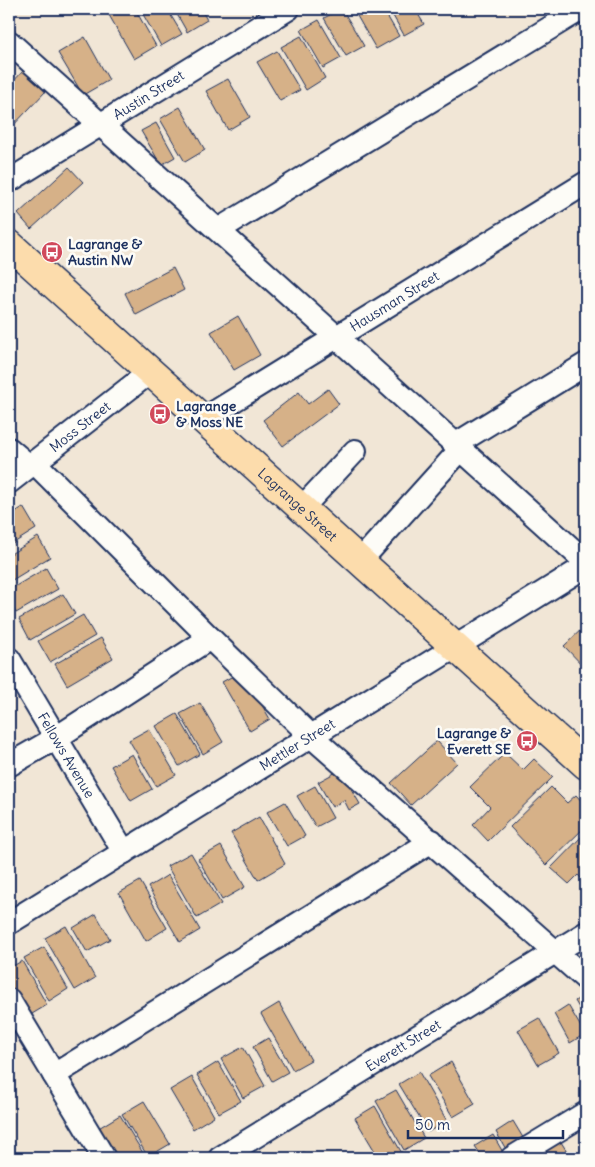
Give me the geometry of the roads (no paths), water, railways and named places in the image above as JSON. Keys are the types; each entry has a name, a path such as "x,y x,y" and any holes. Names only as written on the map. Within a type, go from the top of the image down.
{"main road":[{"name":"Lagrange Street","path":"9,244 586,765"}],"street":[{"path":"218,230 581,9"},
{"name":"Austin Street","path":"9,181 282,10"},
{"path":"9,42 459,446 586,564"},
{"name":"Hausman Street","path":"202,420 586,183"},
{"path":"360,561 459,446 586,364"},
{"name":"Moss Street","path":"9,482 150,372"},
{"path":"9,449 31,464 311,736 586,979"},
{"path":"301,509 355,451"},
{"name":"Mettler Street","path":"9,923 456,647 586,564"},
{"path":"9,765 56,738 210,638"},
{"name":"Fellows Avenue","path":"9,659 124,852"},
{"path":"54,1075 432,842"},
{"name":"Everett Street","path":"220,1158 586,933"},
{"path":"9,1000 104,1158"},
{"path":"512,1158 586,1113"}],"place":[{"name":"Lagrange & Austin NW","path":"52,252"},
{"name":"Lagrange & Moss NE","path":"160,414"},
{"name":"Lagrange & Everett SE","path":"527,741"}]}
